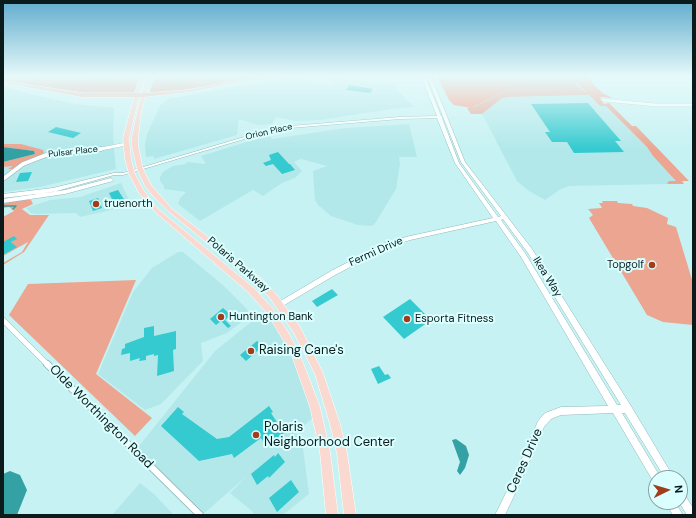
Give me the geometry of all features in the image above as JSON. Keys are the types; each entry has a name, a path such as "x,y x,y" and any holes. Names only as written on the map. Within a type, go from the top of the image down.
{"main road":[{"name":"Polaris Parkway","path":"135,100 127,130 126,144 131,172 141,192 152,206 251,290 270,311 299,362 315,407 326,459 332,515"},
{"name":"Polaris Parkway","path":"131,172 135,137 143,100"},
{"name":"Ikea Way","path":"434,100 463,162 506,217 530,251 665,470"},
{"name":"Ikea Way","path":"436,100 456,163 521,252 651,470"},
{"name":"Orion Place","path":"3,201 75,189 278,128 441,117"},
{"name":"Polaris Parkway","path":"131,172 148,186 158,199 246,270 269,291 297,330 308,349 328,397 342,453 350,515"},
{"name":"Orion Place","path":"3,196 53,190 114,174 131,172"},
{"name":"Fermi Drive","path":"279,305 333,273 387,245 410,238 506,217"},
{"name":"Ceres Drive","path":"500,515 518,478 541,424 548,416 561,410 628,409"}],"street":[{"path":"605,100 652,104 693,105"},
{"name":"Pulsar Place","path":"3,179 23,164 46,154 93,151 126,144"},
{"name":"Olde Worthington Road","path":"3,320 200,515"}],"shaded area":[{"path":"3,100 58,100 75,104 114,108 113,137 116,169 40,187 3,192"},
{"path":"167,100 407,100 414,107 320,120 296,121 276,117 272,124 258,125 239,119 237,135 154,159 153,156 146,157 145,144 147,134 161,104"},
{"path":"449,100 487,100 471,108 454,105"},
{"path":"487,100 500,100 482,114 471,114 467,108 474,107"},
{"path":"500,100 594,100 600,106 606,106 647,147 653,156 677,181 667,184 570,186 561,189 545,200 529,191 517,181 482,114"},
{"path":"594,100 601,100 604,104 609,103 632,126 636,126 689,181 682,181 684,184 667,184 669,181 676,181 653,156 647,147 606,106 600,106"},
{"path":"409,124 417,157 399,157 400,164 396,189 374,225 370,226 358,225 331,216 318,205 315,200 313,171 327,166 301,159 294,162 302,171 295,178 282,183 263,196 253,190 200,221 178,204 180,198 186,192 164,189 164,186 160,181 160,177 163,172 173,166 186,164 187,162 206,164 201,156 269,135 272,139 345,128"},
{"path":"3,144 21,144 43,150 44,153 12,169 8,169 13,166 3,167 3,162 35,154 34,151 3,147"},
{"path":"121,183 131,204 103,212 80,217 76,213 36,214 31,213 26,208 50,200 80,197"},
{"path":"31,200 33,204 22,209 30,215 49,215 24,252 3,265 3,263 22,252 28,242 3,256 16,247 11,242 16,239 3,242 3,217 14,211 9,207 3,208 3,203"},
{"name":"Topgolf","path":"602,201 617,201 618,203 632,204 633,206 647,208 668,218 667,224 676,227 693,283 693,325 663,322 647,315 589,218 593,215 588,209 602,208 599,203 603,203"},
{"path":"178,252 183,252 224,286 251,315 227,333 201,343 203,361 161,404 145,410 98,374 133,292 152,268"},
{"path":"136,280 96,374 152,418 135,436 9,315 28,284"},
{"name":"Polaris Neighborhood Center","path":"270,311 280,327 317,414 294,435 301,433 309,494 283,515 253,515 253,512 230,493 247,476 202,515 135,451 215,351 251,322"},
{"path":"140,483 154,494 174,515 112,515"}],"water":[{"path":"3,147 34,151 35,154 3,162"},
{"path":"456,439 466,446 469,455 465,468 460,475 457,471 460,462 452,440"},
{"path":"10,471 20,475 27,490 17,515 3,515 3,474"}],"building":[{"path":"588,103 621,141 615,141 624,152 574,153 567,142 552,142 545,132 550,132 531,104"},
{"path":"56,127 81,133 73,138 48,132"},
{"path":"278,152 295,170 282,174 273,164 266,166 263,163 271,160 269,155"},
{"path":"32,172 28,181 16,182 20,173"},
{"path":"118,190 125,201 115,205 109,193"},
{"name":"truenorth","path":"98,198 102,208 93,211 89,201"},
{"path":"14,236 17,239 11,242 17,247 3,255 3,242"},
{"path":"332,289 338,295 317,307 312,301"},
{"name":"Esporta Fitness","path":"410,299 431,320 404,339 383,317"},
{"name":"Huntington Bank","path":"223,308 231,315 225,320 231,326 228,328 221,321 216,325 210,319"},
{"path":"154,326 154,336 176,331 176,349 173,350 174,371 157,376 158,355 154,356 154,354 146,356 146,360 139,361 140,358 130,361 130,353 121,355 122,349 125,348 125,344 144,337 144,328"},
{"name":"Raising Cane's","path":"257,341 263,346 246,361 240,355"},
{"path":"379,366 385,375 388,374 391,378 378,384 371,369"},
{"name":"Polaris Neighborhood Center","path":"269,406 273,412 271,413 284,433 266,446 261,438 234,458 232,454 199,461 161,426 178,407 184,412 182,414 217,439 229,437"},
{"path":"278,453 285,462 269,478 268,476 257,485 251,474 274,455 275,457"},
{"path":"291,480 299,492 277,512 269,498"}],"waterway":[{"path":"4,206 16,206 13,209"}],"place":[{"name":"truenorth","path":"96,204"},
{"name":"Topgolf","path":"652,265"},
{"name":"Huntington Bank","path":"221,317"},
{"name":"Esporta Fitness","path":"407,319"},
{"name":"Raising Cane's","path":"251,351"},
{"name":"Polaris Neighborhood Center","path":"256,435"}]}
